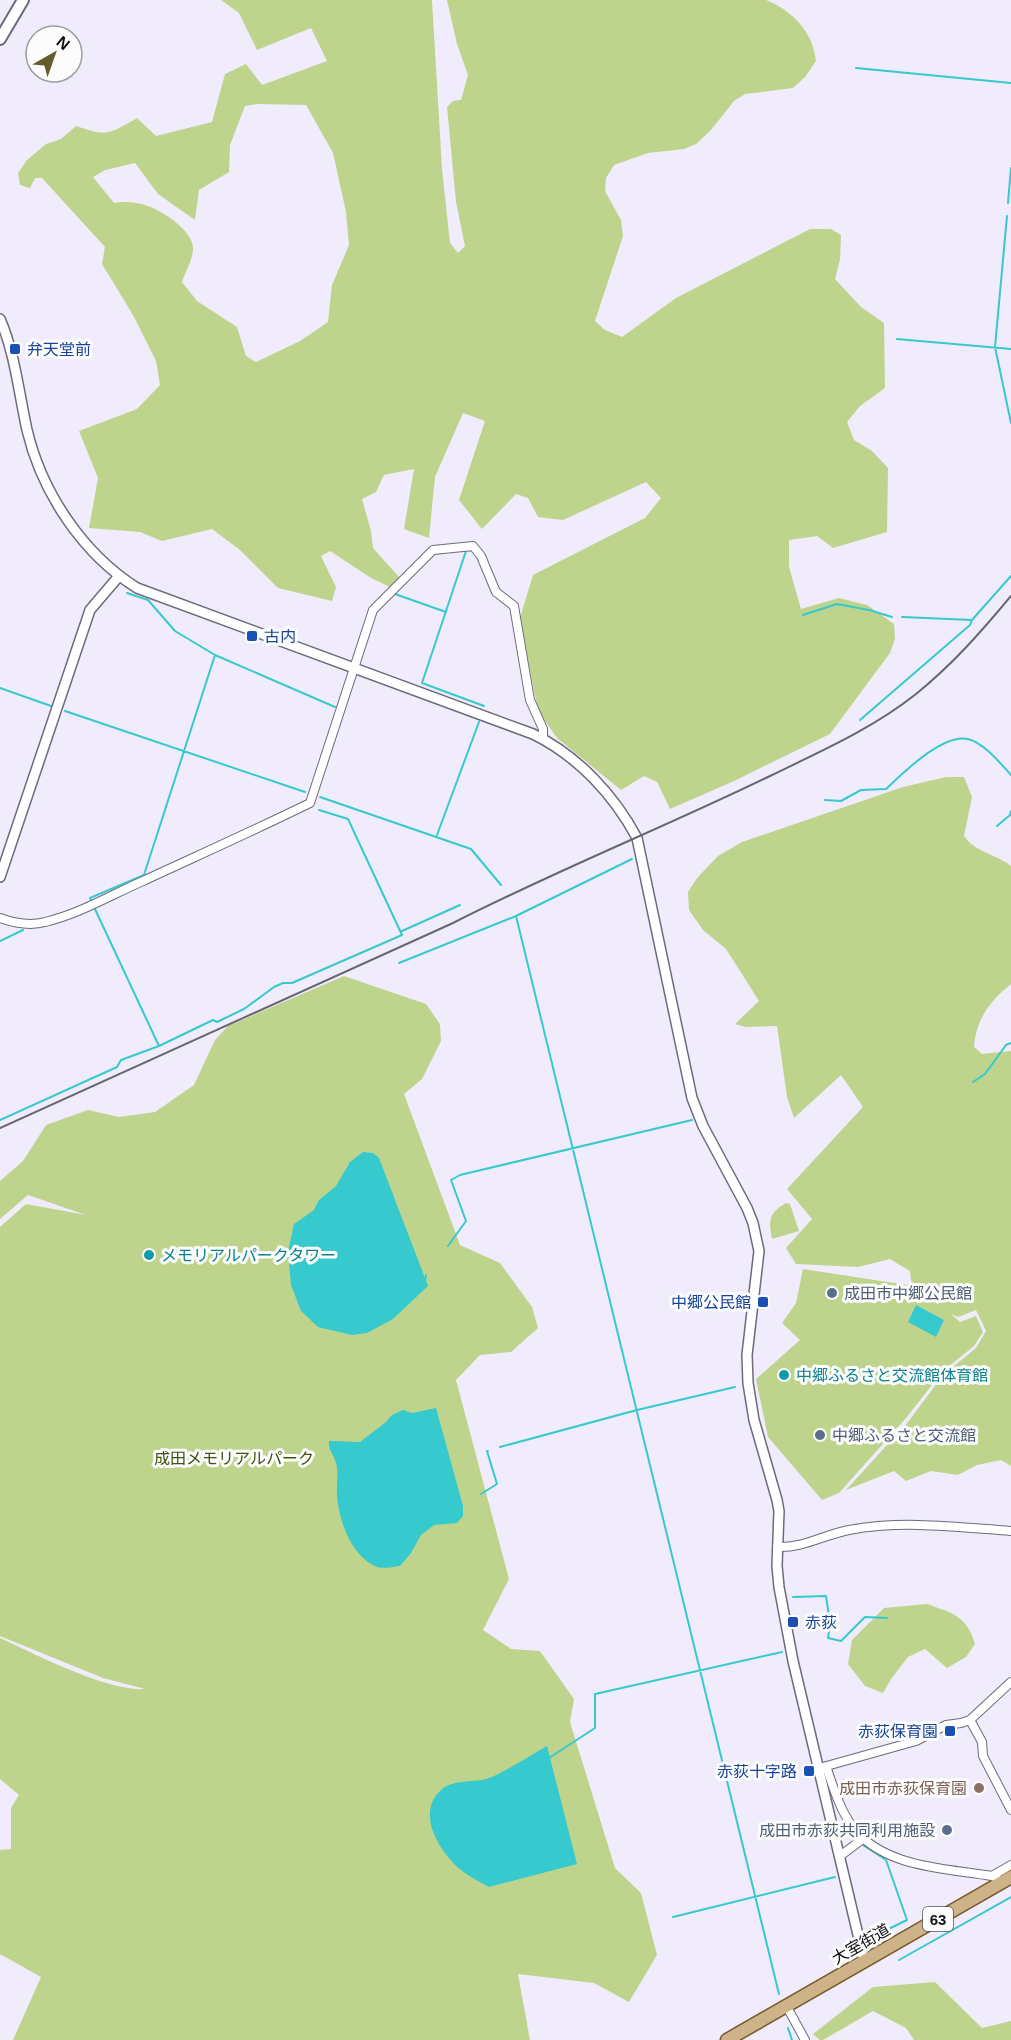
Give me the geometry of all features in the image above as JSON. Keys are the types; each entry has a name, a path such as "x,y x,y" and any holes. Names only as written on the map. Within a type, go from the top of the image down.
{"main road":[{"path":"0,39 23,0"},
{"name":"大室街道","path":"728,2040 1002,1878"}],"street":[{"path":"0,319 14,368 28,433 46,484 66,516 97,556 119,576 137,588 543,739 569,757 607,793 624,814 637,838 692,1098 703,1126 753,1223 759,1251 747,1356 748,1383 754,1420 779,1511 778,1587 793,1661 822,1767 864,1960"},
{"path":"0,918 20,923 46,922 81,909 310,803 373,609 433,550 472,546 481,556 496,592 514,606 530,700 543,729 543,739"},
{"path":"0,877 90,610 119,576"},
{"path":"777,1547 793,1548 847,1530 881,1526 921,1524 1011,1531"},
{"path":"822,1767 916,1741 946,1725 970,1720 1011,1682"},
{"path":"970,1720 982,1742 983,1756 1011,1810"},
{"path":"822,1767 852,1827 877,1848 903,1861 1002,1878 1011,1865"},
{"path":"840,1856 864,1838"},
{"path":"786,2007 805,2040"}],"green space":[{"path":"221,0 432,0 442,169 450,243 458,253 465,246 456,202 447,107 453,101 461,100 468,75 457,44 447,0 766,0 785,10 800,24 811,41 816,61 806,76 793,88 745,94 734,101 711,130 696,144 684,149 648,153 614,165 606,178 605,191 621,220 623,236 595,321 605,330 622,337 676,298 810,229 831,229 841,235 840,260 835,279 861,307 884,323 885,388 860,406 847,422 854,440 872,451 888,468 887,532 833,548 817,536 789,540 789,567 801,609 839,598 867,605 894,624 895,639 890,653 830,734 734,781 670,809 657,782 644,776 621,790 557,738 538,711 520,618 533,575 645,518 661,498 646,482 563,520 538,517 528,498 516,494 482,529 459,500 485,421 463,413 435,477 429,538 404,529 414,469 384,475 376,492 362,499 373,548 399,577 390,587 371,578 330,551 321,556 336,587 332,601 278,588 240,550 212,529 162,541 140,532 89,528 98,478 79,431 137,409 160,385 156,361 133,315 102,264 105,247 42,178 35,178 30,188 20,185 18,173 27,160 46,144 61,139 76,126 102,133 120,128 137,118 156,136 212,122 225,74 246,64 262,85 327,61 311,28 257,50 239,13","holes":["257,104 306,105 333,153 346,212 349,245 332,285 328,322 300,341 256,362 246,356 237,327 197,301 182,282 193,250 192,243 184,229 162,212 148,206 131,202 114,203 93,177 105,170 135,163 158,194 195,220 199,190 229,172 230,145 245,106"]},
{"path":"946,777 964,777 972,797 964,836 974,846 1011,866 1011,984 985,1011 975,1037 974,1047 982,1054 1011,1051 1011,1466 1001,1460 977,1465 958,1475 931,1471 906,1481 894,1471 846,1490 908,1422 943,1375 976,1348 986,1331 976,1310 958,1317 951,1314 960,1322 976,1316 983,1332 974,1346 943,1371 906,1418 839,1493 822,1500 768,1437 756,1379 800,1340 782,1323 796,1303 803,1269 907,1285 912,1288 910,1271 890,1259 858,1267 796,1264 786,1248 812,1219 787,1189 863,1107 841,1075 794,1118 787,1097 777,1026 746,1027 735,1024 759,1001 726,949 703,930 689,910 688,892 697,878 718,856 742,842 903,787"},
{"name":"成田メモリアルパーク","path":"344,976 426,1004 440,1024 441,1041 422,1079 404,1094 460,1245 500,1263 532,1307 538,1328 511,1352 480,1355 456,1380 509,1579 483,1630 511,1649 540,1651 574,1699 570,1722 615,1868 641,1893 657,1955 629,2002 594,1983 518,1974 530,2040 13,2040 41,1977 0,1954 0,1850 11,1849 11,1808 19,1795 0,1779 0,1638 92,1678 112,1685 145,1689 103,1678 0,1636 0,1227 26,1204 86,1215 28,1195 0,1219 0,1181 23,1161 46,1125 88,1110 119,1117 155,1112 194,1085 215,1040 228,1026"},
{"path":"786,1203 790,1204 799,1231 772,1239 771,1218 776,1210"},
{"path":"927,1604 952,1613 968,1627 975,1644 966,1657 947,1668 925,1649 908,1657 883,1693 865,1686 848,1664 852,1640 884,1608"},
{"path":"935,1982 982,2028 1011,2021 1011,2040 914,2040 906,2028 873,2011 823,2040 813,2034 873,1987"}],"water":[{"path":"363,1152 373,1153 379,1158 428,1286 393,1319 367,1333 352,1335 318,1327 301,1311 291,1285 288,1252 294,1224 314,1210 319,1200 336,1186 350,1162"},
{"path":"916,1305 944,1320 936,1337 908,1322"},
{"path":"436,1408 463,1506 463,1516 457,1523 434,1525 421,1535 411,1553 400,1566 377,1567 360,1555 344,1527 337,1496 337,1467 329,1441 360,1442 392,1415 403,1410 412,1413"},
{"path":"547,1746 577,1864 489,1887 461,1870 445,1854 433,1832 430,1821 430,1810 434,1799 441,1790 451,1784 493,1777"}],"waterway":[{"path":"856,68 1011,83"},
{"path":"1008,203 1011,168"},
{"path":"1007,216 995,347 1011,423"},
{"path":"897,339 1011,349"},
{"path":"466,551 422,683 484,706"},
{"path":"902,617 972,620 1011,576"},
{"path":"127,593 148,600 175,631 215,655 335,707"},
{"path":"395,594 446,612"},
{"path":"803,615 837,604 892,617"},
{"path":"860,720 970,625 972,620"},
{"path":"92,902 90,898 144,875 215,655"},
{"path":"0,688 51,706"},
{"path":"65,711 305,792"},
{"path":"437,835 479,722"},
{"path":"825,800 841,801 861,790 886,789 924,756 947,742 958,739 968,739 980,745 1011,775"},
{"path":"320,797 471,849 501,885"},
{"path":"0,1120 117,1067 121,1060 244,1009 274,987 283,983 292,983 402,935 348,819 319,810"},
{"path":"997,826 1010,815 1011,811"},
{"path":"399,963 516,916 632,859"},
{"path":"402,931 460,905"},
{"path":"94,907 159,1046"},
{"path":"516,916 779,1994"},
{"path":"0,941 23,930"},
{"path":"973,1082 985,1074 1006,1045 1011,1043"},
{"path":"448,1246 466,1221 451,1180 460,1175 692,1120"},
{"path":"425,1280 426,1275"},
{"path":"500,1447 637,1410 735,1387"},
{"path":"481,1494 497,1484 488,1451"},
{"path":"793,1597 826,1596 830,1623 828,1638 841,1641 865,1617 887,1618"},
{"path":"549,1758 595,1728 595,1694 782,1652"},
{"path":"863,1845 886,1860 907,1920 870,1938"},
{"path":"673,1917 835,1877"},
{"path":"899,1960 1011,1897"},
{"path":"788,2028 792,2040"}],"railway":[{"path":"0,1128 453,923 846,739 899,707 929,683 966,647 1011,596"}],"place":[{"name":"弁天堂前","path":"15,349"},
{"name":"古内","path":"252,636"},
{"name":"メモリアルパークタワー","path":"149,1255"},
{"name":"成田市中郷公民館","path":"832,1293"},
{"name":"中郷公民館","path":"763,1302"},
{"name":"中郷ふるさと交流館体育館","path":"784,1375"},
{"name":"中郷ふるさと交流館","path":"820,1435"},
{"name":"赤荻","path":"793,1622"},
{"name":"赤荻保育園","path":"950,1731"},
{"name":"赤荻十字路","path":"809,1771"},
{"name":"成田市赤荻保育園","path":"979,1788"},
{"name":"成田市赤荻共同利用施設","path":"947,1830"}]}
